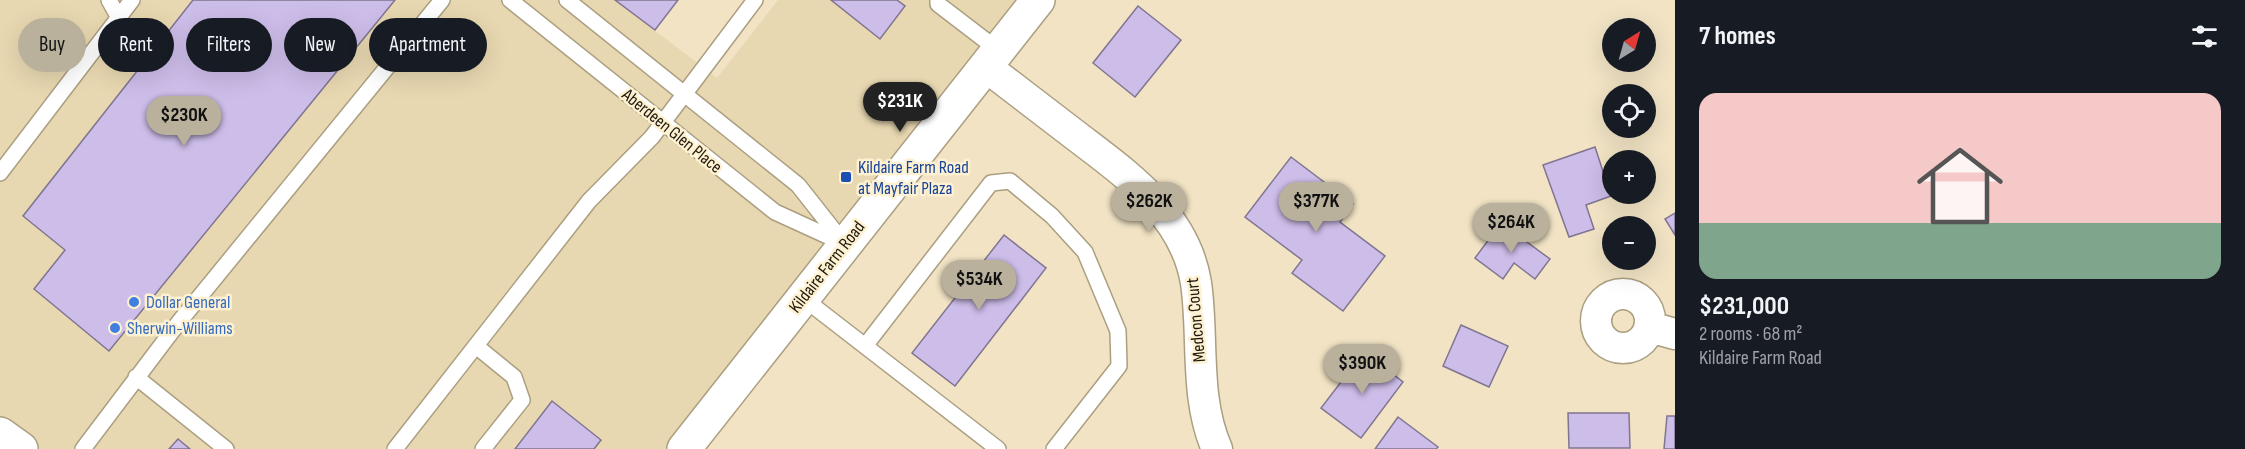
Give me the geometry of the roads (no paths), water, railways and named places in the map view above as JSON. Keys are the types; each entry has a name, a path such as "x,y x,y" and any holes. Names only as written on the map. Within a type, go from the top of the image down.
{"main road":[{"name":"Kildaire Farm Road","path":"684,449 1038,0"},
{"path":"0,434 21,449"}],"street":[{"name":"Medcon Court","path":"991,58 1155,201 1173,224 1196,281 1201,374 1206,408 1217,449"}],"lane":[{"path":"110,0 119,18 132,0"},
{"path":"83,449 136,377 442,0"},
{"name":"Aberdeen Glen Place","path":"510,0 775,213 845,244"},
{"path":"567,0 798,185 845,244"},
{"path":"395,449 589,201 662,124 755,0"},
{"path":"938,0 938,4 991,58"},
{"path":"0,173 98,45"},
{"path":"865,346 991,183 1010,181 1052,216 1085,252 1118,331 1119,366 1054,449"},
{"path":"803,298 998,449"},
{"path":"476,346 514,377 522,400 483,449"},
{"path":"136,377 226,449"}],"place":[{"name":"Kildaire Farm Road at Mayfair Plaza","path":"846,177"},
{"name":"Dollar General","path":"134,302"},
{"name":"Sherwin-Williams","path":"115,328"}]}
